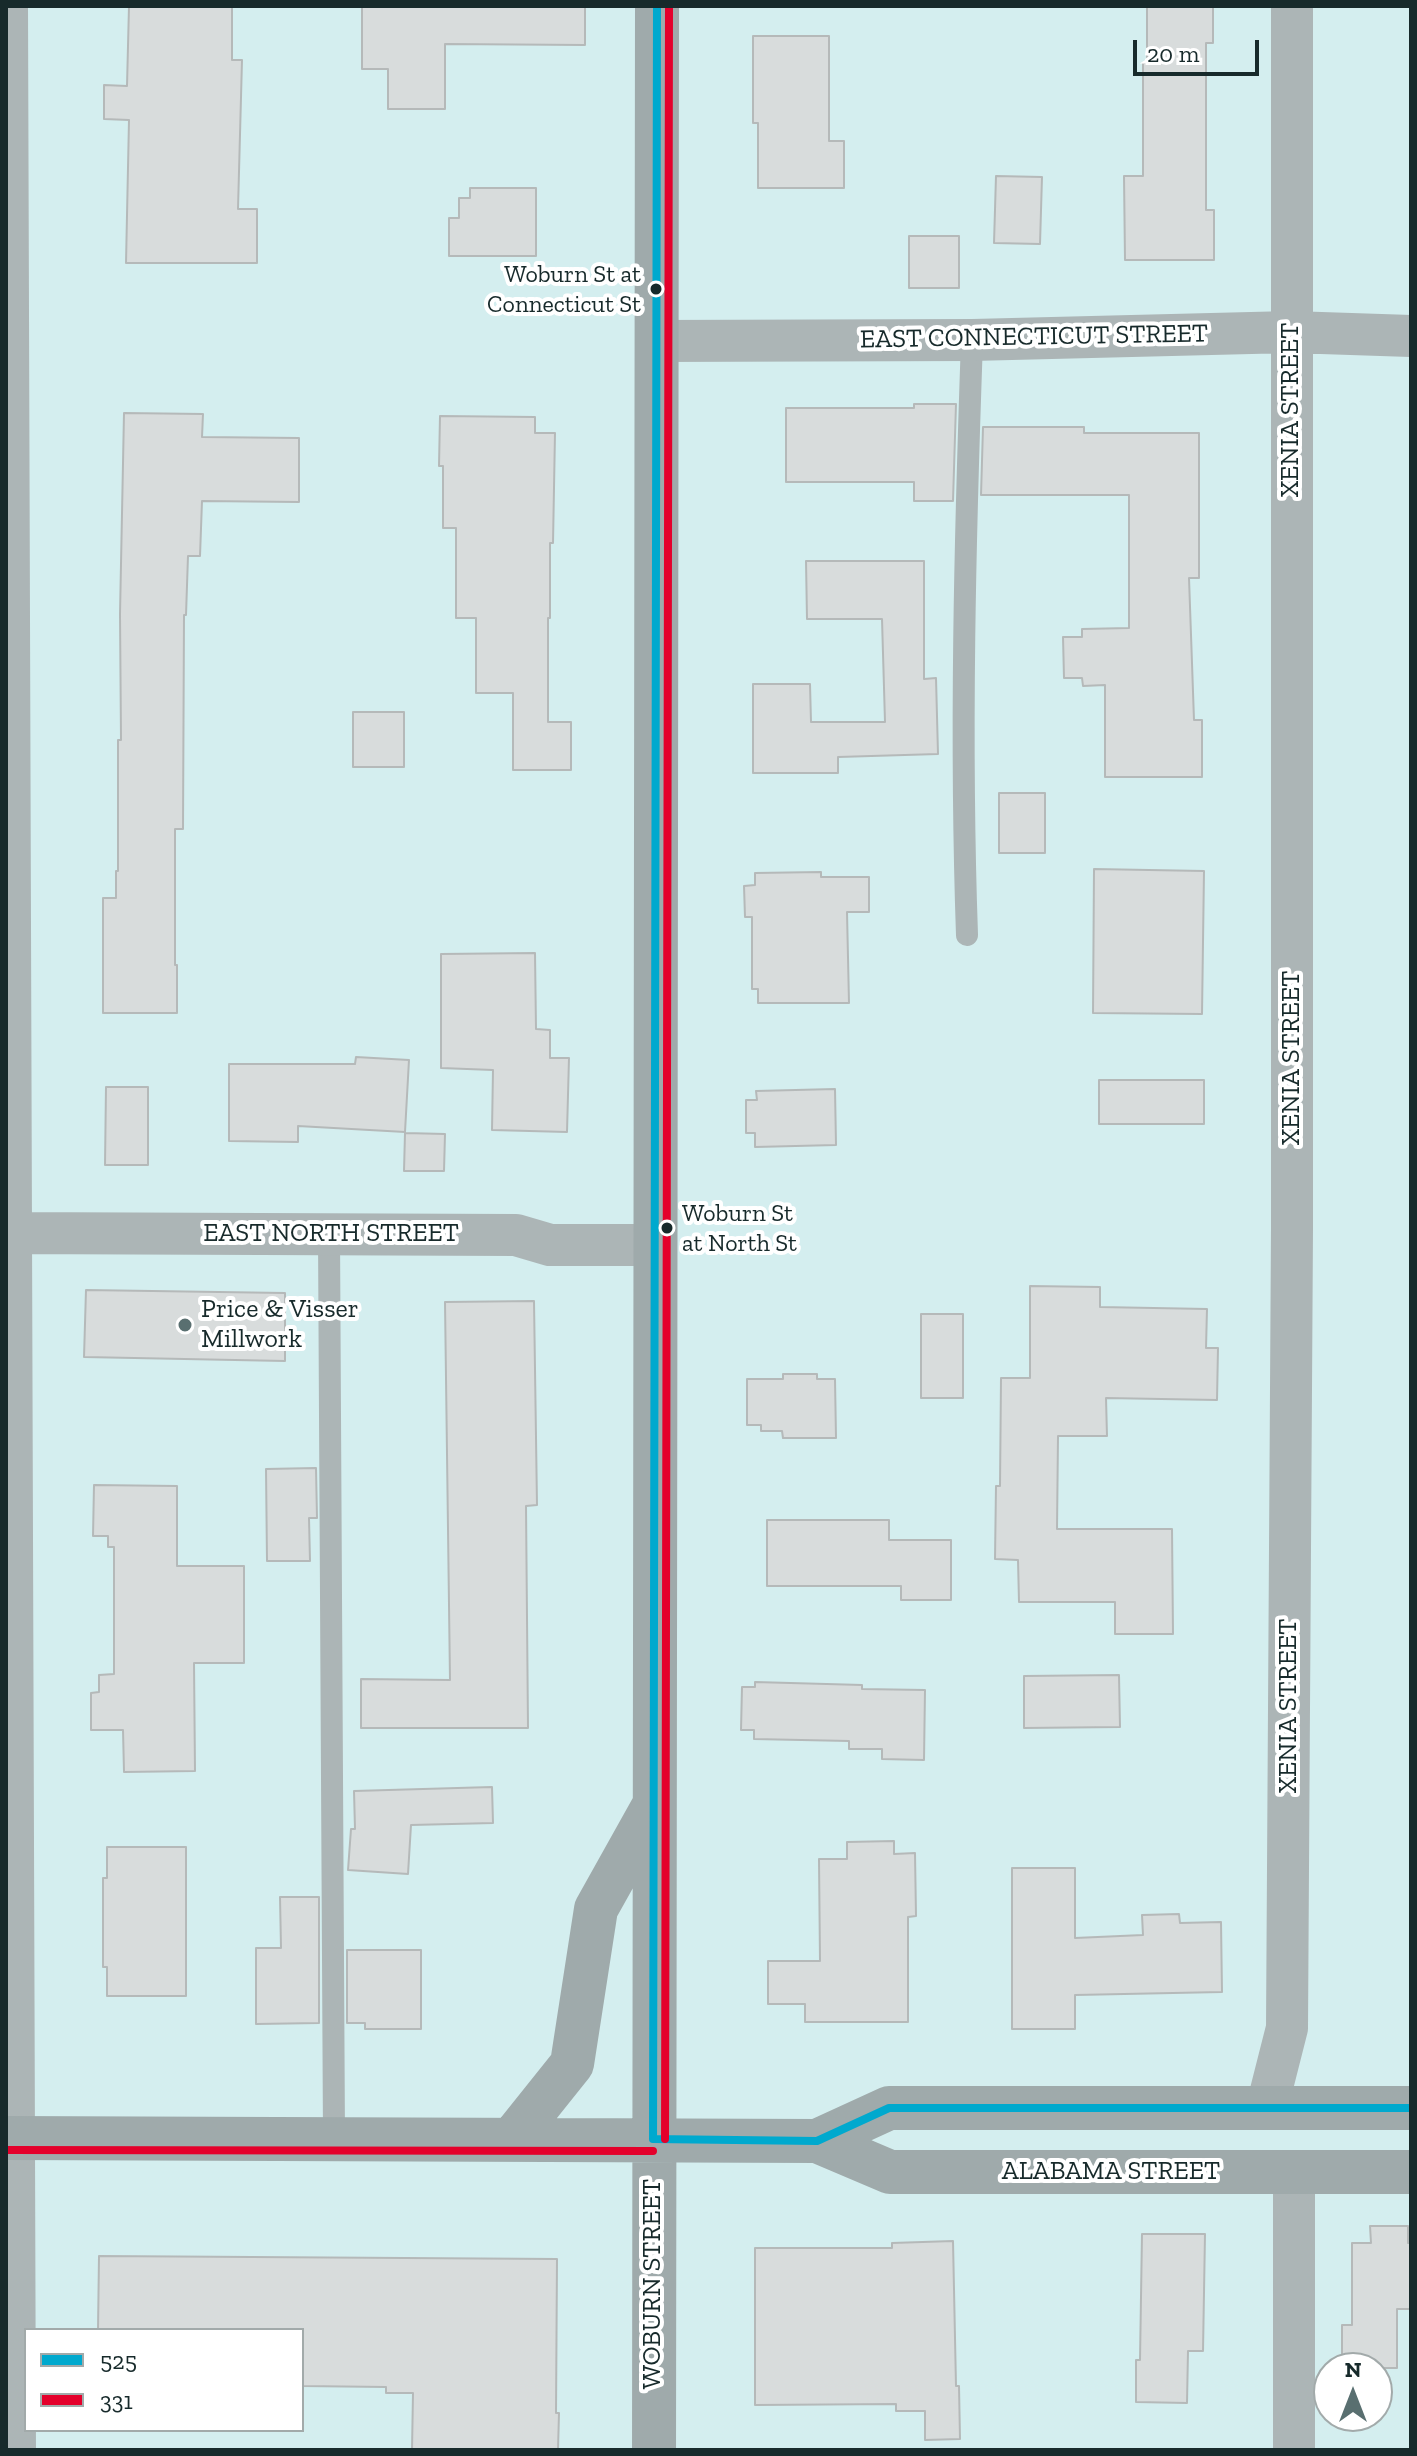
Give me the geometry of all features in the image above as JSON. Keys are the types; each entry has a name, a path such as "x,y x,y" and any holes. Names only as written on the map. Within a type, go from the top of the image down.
{"main road":[{"name":"WOBURN STREET","path":"654,2450 657,6"},
{"path":"512,2139 572,2064 596,1909 655,1805"},
{"name":"ALABAMA STREET","path":"817,2141 889,2108 1411,2108"},
{"name":"ALABAMA STREET","path":"11,2138 817,2141 890,2172 1411,2172"}],"street":[{"path":"7,6 11,2138 15,2450"},
{"name":"XENIA STREET","path":"1272,2108 1271,2091 1287,2028 1292,1229 1292,6"},
{"name":"EAST CONNECTICUT STREET","path":"657,341 972,340 1291,332 1411,336"},
{"name":"EAST NORTH STREET","path":"9,1233 516,1235 550,1245 656,1245"},
{"path":"1294,2172 1294,2450"}],"lane":[{"path":"967,935 963,666 972,340"},
{"path":"329,1234 334,2138"}],"building":[{"path":"129,6 232,6 232,60 242,60 238,209 257,209 257,263 126,263 129,120 104,119 104,85 127,86"},
{"path":"362,6 585,6 585,45 445,44 445,109 388,109 388,69 362,69"},
{"path":"1147,6 1213,6 1213,43 1206,43 1206,210 1214,210 1214,260 1125,260 1124,176 1143,176 1143,63 1147,63"},
{"path":"753,36 829,36 829,141 844,141 844,188 758,188 758,123 753,123"},
{"path":"996,176 1042,177 1040,244 994,243"},
{"path":"470,188 536,188 536,256 449,256 449,218 459,218 459,198 470,198"},
{"path":"909,236 959,236 959,288 909,288"},
{"path":"914,404 956,404 953,501 914,501 914,482 786,482 786,408 914,408"},
{"path":"124,413 203,414 202,437 299,438 299,502 202,501 200,556 188,556 184,615 183,829 175,829 177,1013 103,1013 103,898 116,898 118,871"},
{"path":"440,416 535,417 535,433 555,433 548,618 548,722 571,722 571,770 513,770 513,693 476,693 476,618 456,618 456,528 443,528"},
{"path":"983,427 1084,427 1084,433 1199,433 1199,578 1189,578 1194,720 1202,720 1202,777 1105,777 1105,685 1083,686 1082,678 1064,678 1063,637 1082,637 1082,629 1129,628 1129,495 981,495"},
{"path":"806,561 924,561 924,679 936,678 938,754 838,757 838,773 753,773 753,684 810,684 811,722 885,722 882,619 807,619"},
{"path":"353,712 404,712 404,767 353,767"},
{"path":"999,793 1045,793 1045,853 999,853"},
{"path":"1094,869 1204,871 1202,1014 1093,1013"},
{"path":"821,872 821,877 869,877 869,912 847,912 849,1003 758,1003 758,989 752,989 752,917 745,917 744,886 755,885 755,873"},
{"path":"535,953 536,1029 550,1030 550,1058 569,1058 567,1132 492,1130 493,1070 441,1068 441,954"},
{"path":"356,1057 409,1060 405,1132 298,1126 298,1142 229,1141 229,1064 355,1064"},
{"path":"1099,1080 1204,1080 1204,1124 1099,1124"},
{"path":"106,1087 148,1087 148,1165 105,1165"},
{"path":"835,1089 836,1145 755,1147 755,1133 746,1133 746,1100 757,1100 756,1091"},
{"path":"405,1133 445,1134 444,1171 404,1171"},
{"path":"1030,1286 1100,1287 1100,1307 1207,1309 1206,1348 1218,1348 1217,1400 1106,1398 1107,1436 1058,1436 1057,1529 1172,1529 1173,1634 1115,1634 1115,1602 1019,1602 1018,1560 995,1559 996,1486 1000,1486 1001,1378 1030,1378"},
{"name":"Price & Visser Millwork","path":"86,1290 285,1293 285,1361 84,1357"},
{"path":"534,1301 537,1505 526,1506 528,1728 361,1728 361,1679 450,1680 445,1302"},
{"path":"921,1314 963,1314 963,1398 921,1398"},
{"path":"783,1374 817,1374 817,1379 835,1379 836,1438 783,1438 782,1431 761,1431 761,1425 747,1425 747,1379 783,1379"},
{"path":"316,1468 317,1518 309,1518 310,1561 267,1561 266,1469"},
{"path":"94,1485 177,1486 177,1566 244,1566 244,1663 194,1663 195,1771 124,1772 123,1730 91,1730 91,1693 99,1692 99,1675 114,1674 114,1547 108,1547 108,1536 93,1536"},
{"path":"767,1520 889,1520 889,1540 951,1540 951,1600 901,1600 901,1586 767,1586"},
{"path":"1119,1675 1120,1727 1024,1728 1024,1676"},
{"path":"755,1682 925,1690 924,1760 882,1759 882,1749 849,1749 849,1741 754,1739 754,1730 741,1730 742,1687 755,1687"},
{"path":"492,1787 493,1823 411,1825 408,1874 348,1870 351,1829 355,1829 354,1791"},
{"path":"894,1841 894,1854 915,1853 916,1916 908,1917 908,2022 805,2022 805,2004 768,2004 768,1961 820,1961 819,1859 847,1859 847,1842"},
{"path":"107,1847 186,1847 186,1996 107,1996 107,1967 103,1967 103,1878 107,1878"},
{"path":"1012,1868 1075,1868 1075,1938 1143,1935 1142,1915 1179,1914 1180,1923 1221,1922 1222,1992 1075,1995 1075,2029 1012,2029"},
{"path":"280,1897 319,1897 319,2023 256,2024 256,1948 281,1948"},
{"path":"347,1950 421,1950 421,2029 365,2029 365,2023 347,2023"},
{"path":"1370,2226 1408,2226 1411,2309 1397,2309 1397,2368 1393,2368 1393,2352 1342,2352 1342,2325 1352,2325 1352,2243 1371,2243"},
{"path":"1142,2234 1205,2234 1203,2351 1188,2351 1187,2403 1136,2402 1136,2360 1140,2360"},
{"path":"953,2241 960,2439 925,2440 925,2411 896,2411 896,2404 755,2405 755,2248 892,2248 892,2243"},
{"path":"99,2256 557,2259 558,2450 412,2450 413,2393 386,2393 386,2387 304,2386 304,2328 98,2328"}],"transit line":[{"name":"525","path":"653,2139 657,6"},
{"name":"331","path":"665,2139 669,6"},
{"name":"525","path":"653,2139 817,2141 889,2108 1411,2108"},
{"name":"331","path":"6,2150 653,2151"}],"place":[{"name":"Woburn St at Connecticut St","path":"656,289"},
{"name":"Woburn St at North St","path":"667,1228"},
{"name":"Price & Visser Millwork","path":"185,1325"}]}
